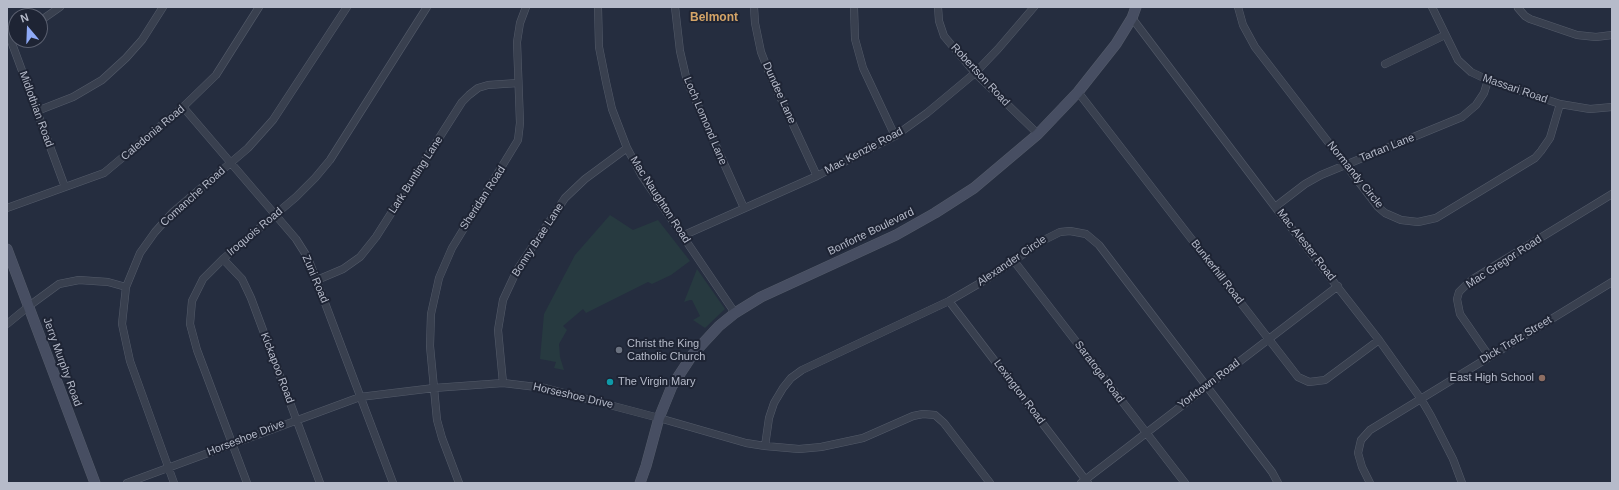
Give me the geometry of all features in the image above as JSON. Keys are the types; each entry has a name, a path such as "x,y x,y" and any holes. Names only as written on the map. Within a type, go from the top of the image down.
{"main road":[{"name":"Bonforte Boulevard","path":"640,483 659,418 672,386 689,358 704,341 735,313 766,294 896,235 935,213 974,188 1038,134 1078,92 1116,44 1132,18 1136,7"},
{"name":"Jerry Murphy Road","path":"7,249 95,483"}],"street":[{"path":"48,15 60,7"},
{"path":"37,111 73,97 102,80 126,58 142,40 163,7"},
{"name":"Caledonia Road","path":"7,208 104,173 183,107 216,75 259,7"},
{"name":"Comanche Road","path":"174,483 130,361 122,324 126,287 140,253 155,232 173,212 231,163 262,134 273,120 347,7"},
{"name":"Iroquois Road","path":"247,483 197,350 190,324 192,301 203,279 223,259 276,215 315,178 330,160 427,7"},
{"name":"Sheridan Road","path":"458,483 437,420 430,332 433,301 439,278 452,248 518,140 520,123 517,42 520,23 526,7"},
{"name":"Mac Naughton Road","path":"598,7 599,47 606,82 612,109 627,148 642,176 735,313"},
{"name":"Loch Lomond Lane","path":"675,7 680,51 687,81 744,208"},
{"name":"Dundee Lane","path":"754,7 755,23 762,52 770,75 817,176"},
{"path":"854,7 855,39 863,68 895,136"},
{"name":"Robertson Road","path":"938,7 939,21 944,36 975,73 1038,134"},
{"name":"Mac Kenzie Road","path":"682,236 817,176 895,136 927,113 975,73 998,50 1034,7"},
{"name":"Normandy Circle","path":"1238,7 1243,25 1256,48 1378,207 1385,213 1406,221 1427,221 1444,214 1535,158 1550,138 1560,104"},
{"name":"Massari Road","path":"1432,7 1454,53 1464,66 1471,72 1488,80 1560,104 1590,109 1612,107"},
{"path":"1518,8 1524,16 1530,19 1577,35 1596,38 1612,35"},
{"name":"Mac Alester Road","path":"1132,18 1275,207 1379,340 1421,399 1444,440 1462,483"},
{"path":"1385,64 1445,35"},
{"name":"Midlothian Road","path":"14,48 65,187"},
{"name":"Tartan Lane","path":"1275,207 1313,179 1345,164 1462,118 1476,105 1484,92 1488,80"},
{"name":"Lark Bunting Lane","path":"317,280 343,269 360,257 376,237 462,102 469,95 478,88 488,85 518,83"},
{"name":"Bunkerhill Road","path":"1078,92 1294,373 1303,380 1309,382 1326,380 1379,340"},
{"name":"Zuni Road","path":"183,107 296,239 308,258 393,483"},
{"name":"Bonny Brae Lane","path":"503,384 498,330 503,300 517,270 565,198 585,179 627,148"},
{"name":"Mac Gregor Road","path":"1489,356 1460,314 1457,298 1464,286 1612,194"},
{"name":"Alexander Circle","path":"765,446 769,418 774,403 791,378 802,370 949,301 987,279 1051,235 1070,231 1086,234 1099,245 1272,472 1278,483"},
{"name":"Kickapoo Road","path":"223,259 242,279 248,292 320,483"},
{"name":"Saratoga Road","path":"1014,261 1185,483"},
{"path":"7,324 28,306 59,284 79,280 108,282 126,287"},
{"name":"Dick Trefz Street","path":"1370,483 1359,460 1358,453 1361,440 1370,430 1612,282"},
{"name":"Yorktown Road","path":"1085,482 1146,432 1338,286"},
{"name":"Lexington Road","path":"949,301 1085,482"},
{"name":"Horseshoe Drive","path":"127,483 360,397 434,388 503,384 546,388 746,443 799,449 821,447 863,438 913,416 923,414 935,415 944,423 990,483"}],"shaded area":[{"path":"610,215 633,230 658,220 690,261 671,275 652,284 648,282 586,313 583,309 563,326 567,330 559,344 560,357 564,370 554,368 556,362 540,359 544,314 575,255"},
{"path":"697,269 725,309 705,328 693,320 700,316 692,300 684,302"}],"place":[{"name":"Christ the King Catholic Church","path":"619,350"},
{"name":"East High School","path":"1542,378"},
{"name":"The Virgin Mary","path":"610,382"}],"district":[{"name":"Belmont","path":"714,18"}]}
